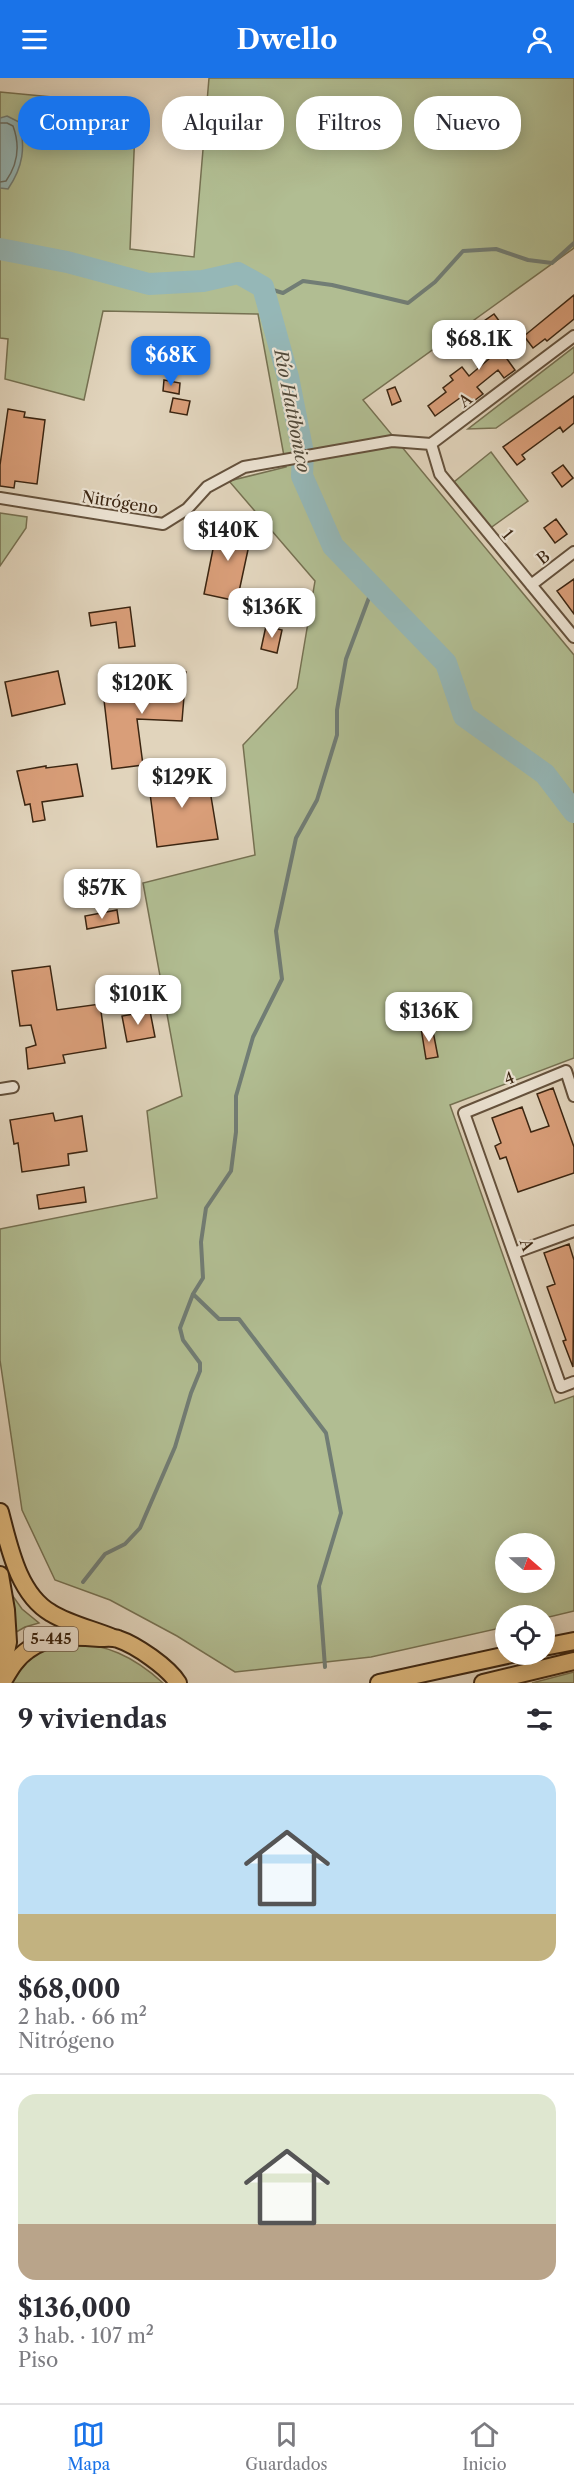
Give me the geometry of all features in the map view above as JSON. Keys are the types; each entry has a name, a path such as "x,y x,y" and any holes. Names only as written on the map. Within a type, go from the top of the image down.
{"main road":[{"path":"0,1512 15,1568 27,1589 48,1612 118,1639"},
{"path":"0,1575 6,1610 8,1642 1,1682"},
{"name":"5-445","path":"1,1682 12,1665 27,1650 43,1641 60,1636 118,1639 146,1655 175,1678"},
{"path":"555,1645 574,1641"},
{"path":"379,1683 495,1658"},
{"path":"487,1683 574,1661"},
{"path":"175,1678 190,1683"}],"street":[{"name":"A","path":"431,444 574,336"},
{"name":"Nitrógeno","path":"0,498 163,524 187,509 207,487 244,467 392,441 431,444"},
{"name":"1","path":"431,444 440,474 574,638"},
{"name":"B","path":"531,585 574,552"},
{"name":"4","path":"464,1113 566,1071 574,1096"},
{"path":"0,1089 13,1087"},
{"name":"A","path":"464,1113 561,1387 574,1382"},
{"path":"514,1253 574,1231"},
{"path":"483,1661 487,1683"}],"green space":[{"path":"209,78 574,78 574,248 363,400 574,655 574,1058 450,1105 555,1403 574,1396 574,1611 555,1616 555,1605 495,1605 495,1629 371,1657 235,1672 177,1636 110,1600 55,1580 22,1510 0,1360 0,1229 157,1198 147,1111 182,1096 143,883 255,855 243,745 297,688 315,581 229,481 286,467 258,314 103,311 84,400 5,379 8,339 0,338 0,92 42,96 18,96 18,150 134,150 130,249 194,257 203,150 284,150 284,96 207,96"},
{"path":"574,347 574,372 571,375 496,428 468,429"},
{"path":"491,452 528,501 489,529 454,482"},
{"path":"0,513 27,517 26,528 0,566"},
{"path":"0,1578 22,1609 39,1623 25,1627 4,1639"},
{"path":"66,1641 94,1645 118,1653 141,1665 163,1683 6,1683 32,1655 46,1647"},
{"path":"574,1672 574,1683 532,1683"}],"water":[{"path":"7,116 18,122 18,150 23,150 17,173 8,189 0,188 0,118"}],"building":[{"path":"574,295 574,319 547,341 545,339 533,348 524,336"},
{"path":"494,314 520,349 507,359 515,370 504,378 498,370 477,387 483,394 470,404 464,395 435,416 428,406 446,392 443,388 453,380 450,376 462,367 469,376 503,347 484,321"},
{"path":"164,380 180,383 179,394 163,391"},
{"path":"395,387 401,401 392,405 387,390"},
{"path":"574,396 574,423 563,432 560,427 522,455 525,459 517,465 503,447"},
{"path":"173,398 190,401 187,415 170,412"},
{"path":"8,409 25,412 24,417 45,420 37,484 15,481 14,488 0,486 0,465"},
{"path":"563,465 573,478 562,487 552,473"},
{"path":"556,519 567,534 555,543 544,528"},
{"path":"218,524 252,531 237,601 204,594"},
{"path":"574,579 574,614 557,591"},
{"path":"130,607 135,646 119,648 116,622 91,626 89,613"},
{"path":"266,626 282,630 277,653 261,649"},
{"path":"58,671 65,704 12,716 5,682"},
{"path":"170,671 186,672 182,721 137,719 143,765 112,769 104,700 146,694 147,673 170,674"},
{"path":"77,764 83,796 42,802 45,820 33,822 30,804 25,805 17,771"},
{"path":"207,772 218,839 157,847 148,778"},
{"path":"117,910 119,923 87,929 85,916"},
{"path":"50,966 57,1010 100,1004 106,1048 63,1055 65,1063 28,1069 26,1048 36,1045 31,1025 20,1026 12,971"},
{"path":"150,1011 155,1037 127,1042 122,1016"},
{"path":"432,1026 438,1057 426,1059 421,1028"},
{"path":"553,1088 574,1147 574,1173 518,1192 506,1157 500,1159 495,1146 501,1143 492,1118 522,1107 531,1132 549,1126 537,1094"},
{"path":"53,1113 55,1121 82,1116 87,1151 68,1154 69,1165 22,1172 18,1143 14,1144 10,1120"},
{"path":"84,1187 86,1202 39,1209 37,1195"},
{"path":"569,1244 574,1260 573,1367 547,1287 555,1284 544,1253"}],"waterway":[{"path":"263,287 283,293 303,281 332,285 408,303 435,282 463,251 496,249 528,260 552,263 574,243"},
{"name":"Río Hatibonico","path":"0,249 67,262 149,284 203,281 238,273 263,287 288,377 303,453 302,476 333,546 446,663 464,716 545,774 574,812"},
{"path":"83,1582 105,1554 125,1544 140,1528 175,1447 200,1371 200,1363 183,1340 180,1328 193,1294 203,1278 201,1242 206,1208 231,1171 236,1132 236,1096 253,1037 282,979 276,931 296,838 317,800 337,735 337,710 346,659 373,587"},
{"path":"193,1294 219,1319 239,1319 326,1433 341,1513 319,1586 325,1667"}]}
